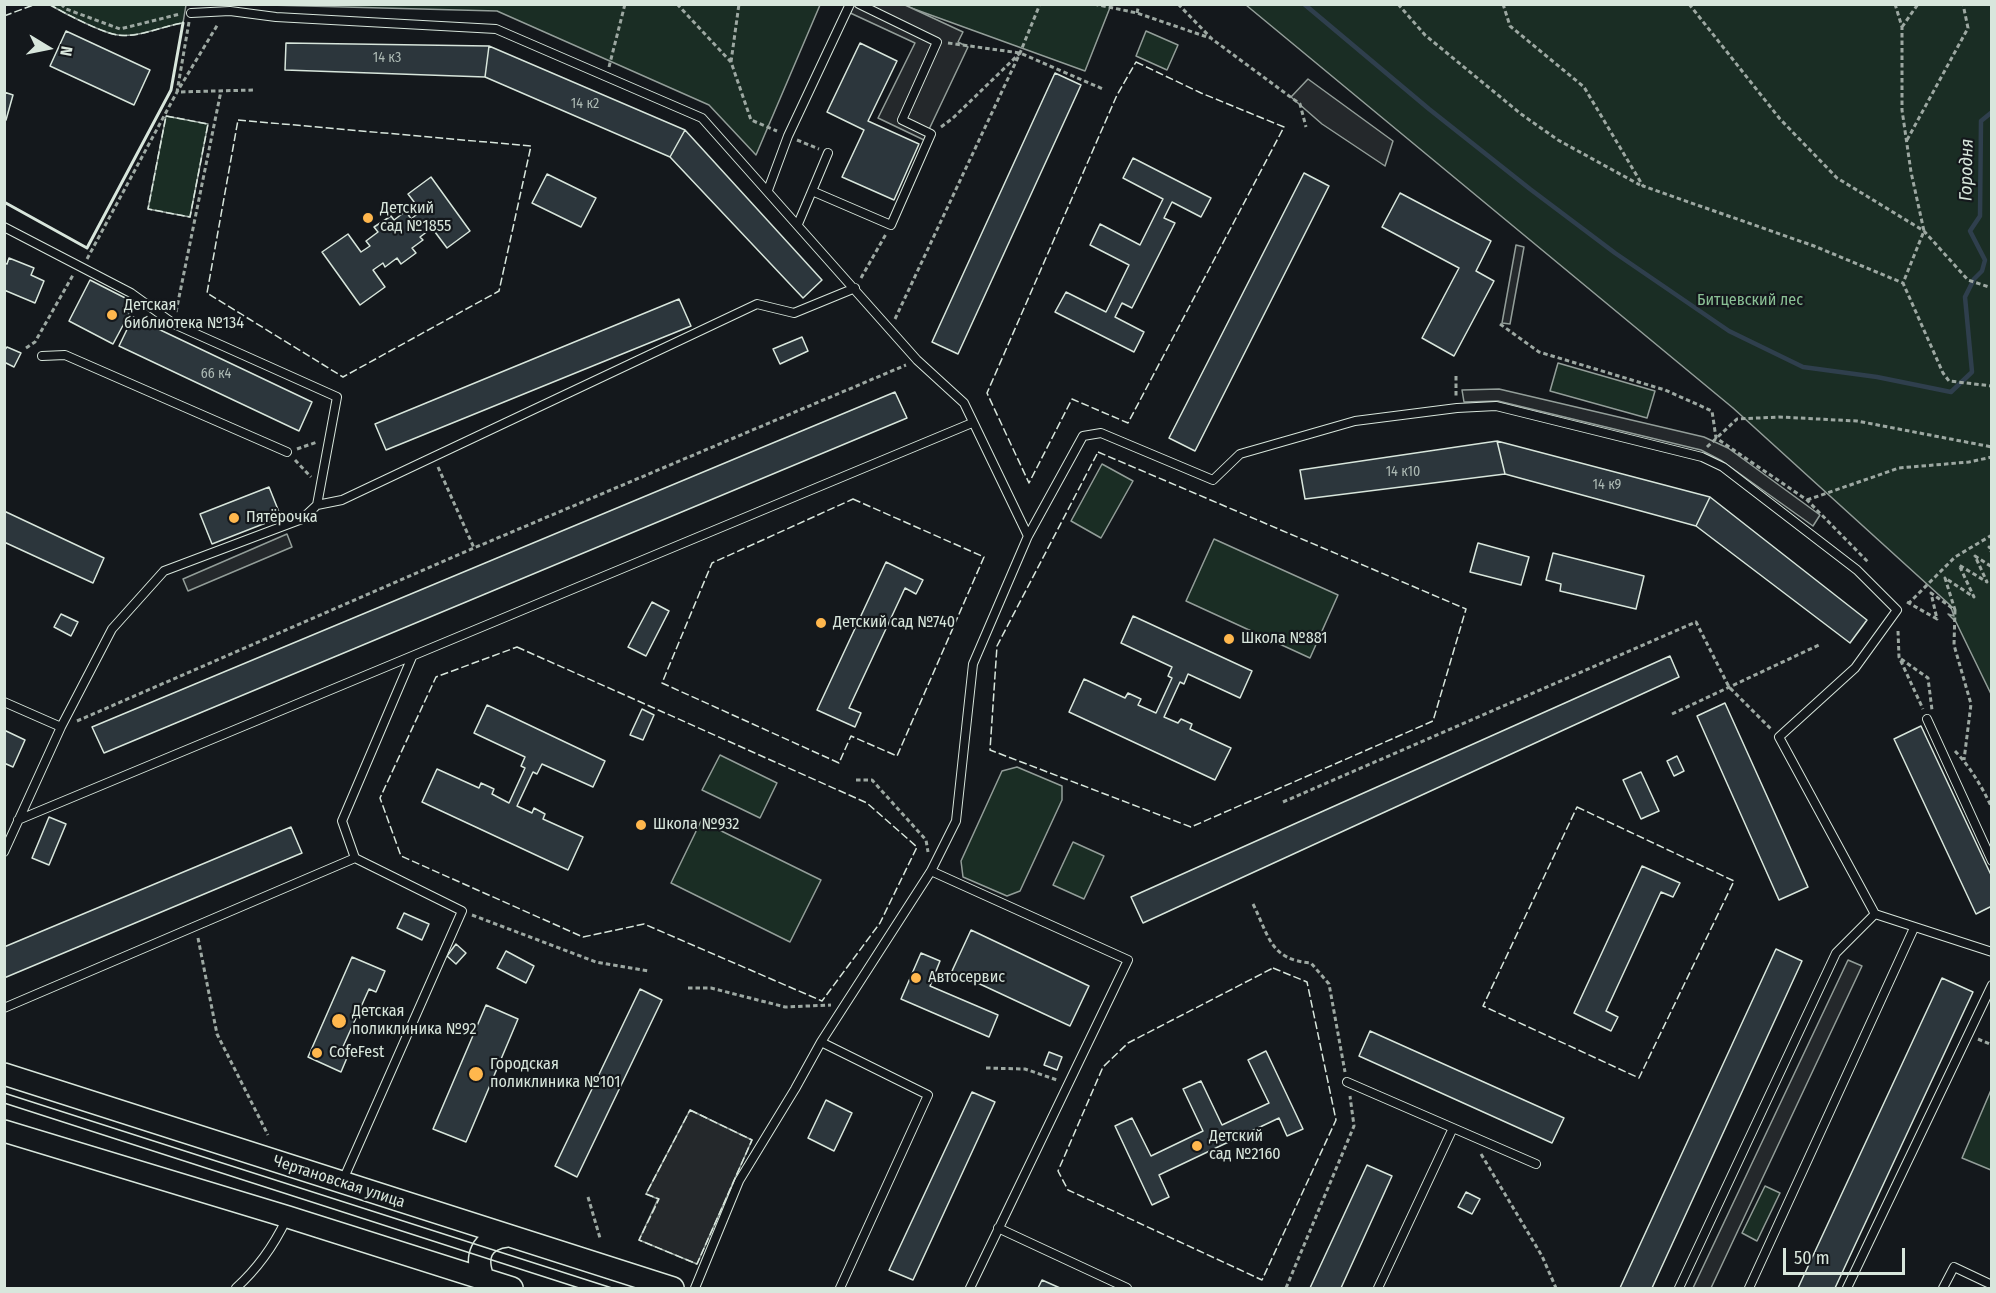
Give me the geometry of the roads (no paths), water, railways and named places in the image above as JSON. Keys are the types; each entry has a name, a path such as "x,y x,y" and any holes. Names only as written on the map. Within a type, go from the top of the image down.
{"main road":[{"name":"Чертановская улица","path":"4,1074 673,1288"},
{"path":"4,1131 288,1216 512,1288"},
{"path":"484,1280 479,1268 484,1248 488,1241 507,1236"}],"lane":[{"path":"768,190 788,136 850,4"},
{"path":"812,191 891,225 931,134 902,120 937,42 859,4"},
{"path":"191,13 230,11 276,17 496,29 702,118 917,360 964,403 1028,536"},
{"path":"798,224 828,153"},
{"path":"4,227 131,293 174,324 337,397 318,505"},
{"path":"4,852 61,728 112,629 164,572 302,519 318,505 342,500 757,304 794,313 855,288"},
{"path":"42,356 65,355 287,452"},
{"path":"695,1288 739,1181 821,1042 932,871 956,821 973,664 1028,536 1083,436 1101,433 1213,480 1240,454 1355,421 1457,408 1496,406 1702,457 1723,467 1857,570 1896,610 1855,668 1779,737 1875,915 1992,952"},
{"path":"18,820 972,423"},
{"path":"341,1183 462,911 355,858 342,821 412,657"},
{"path":"4,702 61,728"},
{"path":"1927,719 1992,861"},
{"path":"4,1008 355,858"},
{"path":"932,871 1128,960 970,1288"},
{"path":"1679,1288 1836,953 1875,915"},
{"path":"1749,1288 1914,927"},
{"path":"1847,1288 1992,985"},
{"path":"821,1042 928,1095 840,1288"},
{"path":"1347,1082 1536,1164"},
{"path":"1378,1288 1453,1128"},
{"path":"236,1288 250,1275 279,1235 288,1216"},
{"path":"998,1228 1127,1288"},
{"path":"1943,1288 1954,1267 1992,1285"}],"waterway":[{"name":"Городня","path":"1304,4 1429,109 1530,189 1615,253 1729,331 1803,367 1877,377 1951,392 1972,372 1965,297 1974,279 1982,271 1985,260 1970,231 1980,216 1981,121 1992,112"}],"tram line":[{"path":"4,1093 612,1288"},
{"path":"4,1103 579,1288"}],"place":[{"name":"Детский сад №1855","path":"368,218"},
{"name":"Детская библиотека №134","path":"112,315"},
{"name":"Пятёрочка","path":"234,518"},
{"name":"Детский сад №740","path":"821,623"},
{"name":"Школа №881","path":"1229,639"},
{"name":"Школа №932","path":"641,825"},
{"name":"Автосервис","path":"916,978"},
{"name":"Детская поликлиника №92","path":"339,1021"},
{"name":"CofeFest","path":"317,1053"},
{"name":"Городская поликлиника №101","path":"476,1074"},
{"name":"Детский сад №2160","path":"1197,1146"}],"park label":[{"name":"Битцевский лес","path":"1750,301"}]}
